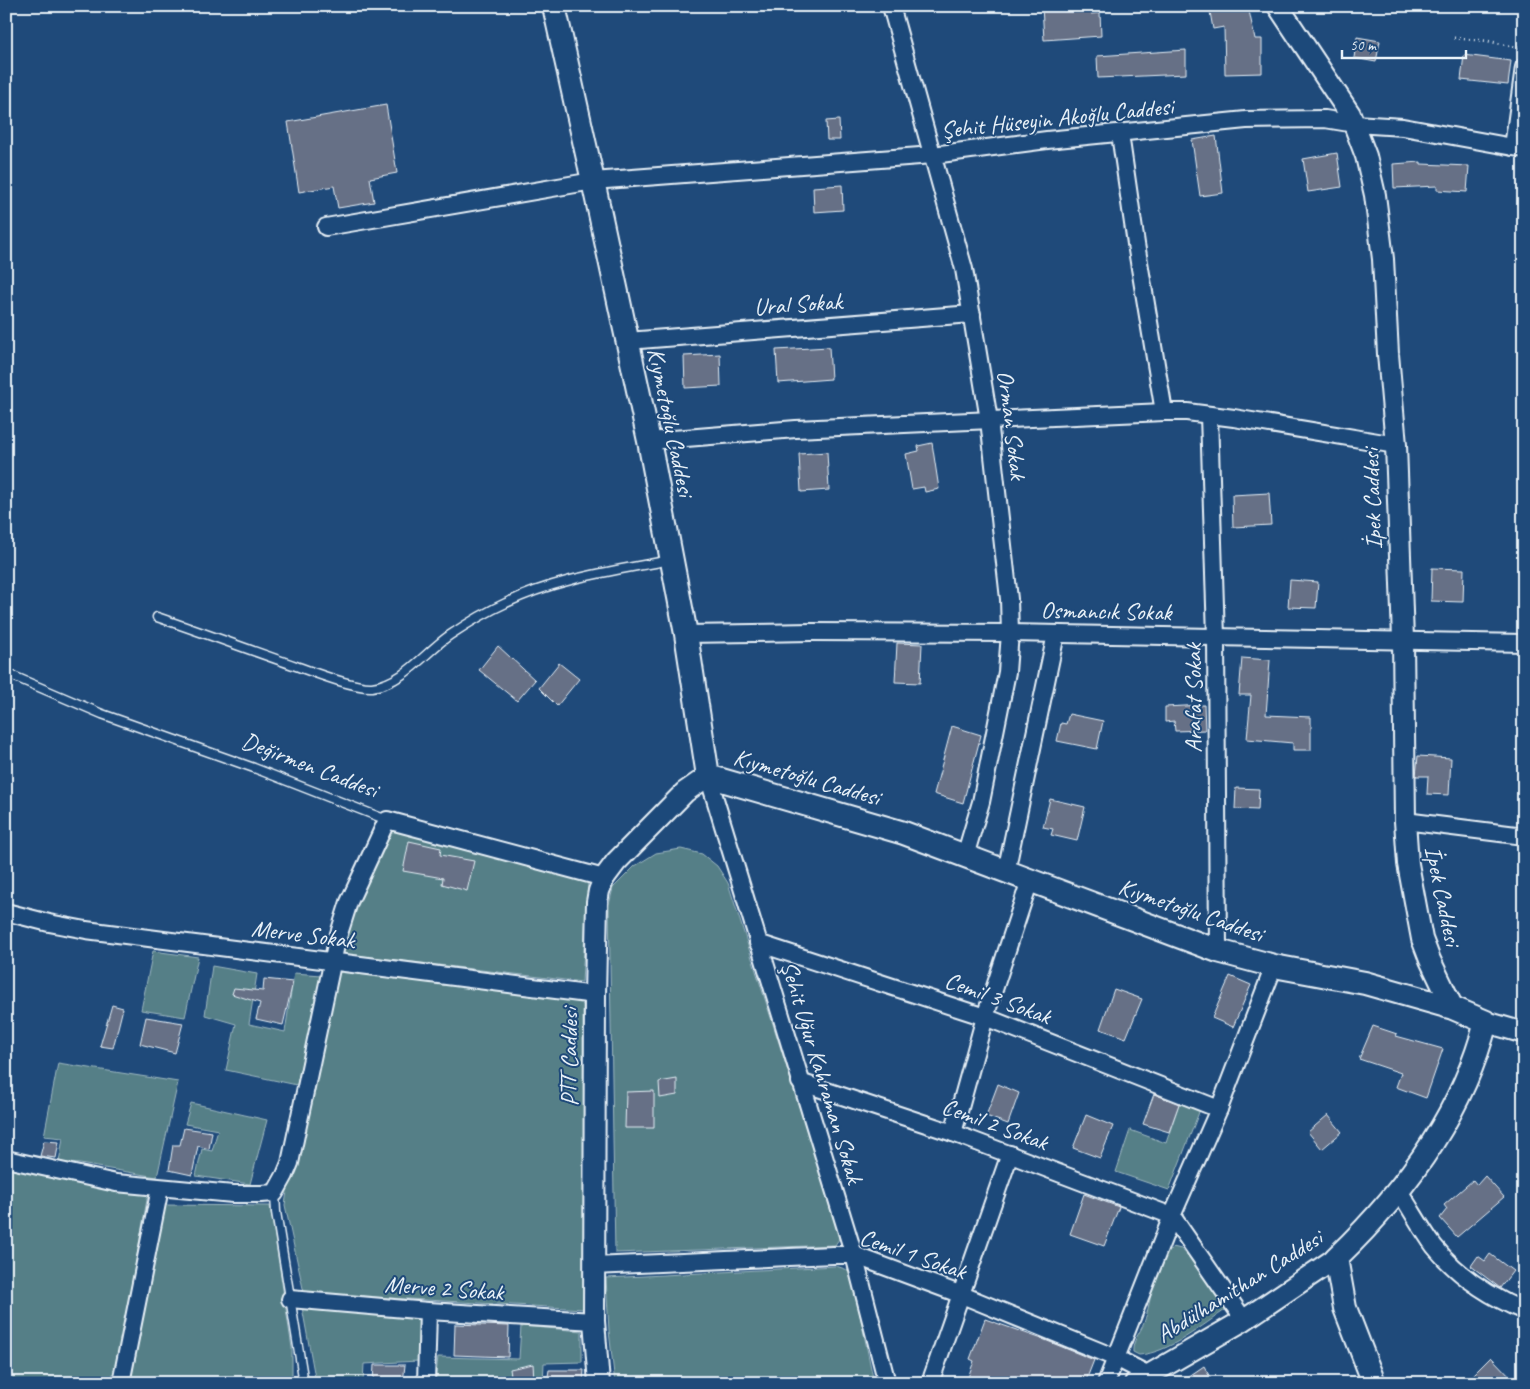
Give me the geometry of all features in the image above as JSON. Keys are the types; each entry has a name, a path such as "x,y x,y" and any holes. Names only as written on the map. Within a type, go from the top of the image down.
{"main road":[{"name":"Kıymetoğlu Caddesi","path":"554,6 649,441 686,634 708,776 904,833 1218,951 1274,966 1365,983 1453,1008 1486,1022"},
{"name":"Abdülhamithan Caddesi","path":"1336,1258 1399,1190 1444,1125 1470,1072 1486,1022"},
{"path":"1336,1258 1345,1308 1374,1383"}],"street":[{"name":"Orman Sokak","path":"892,6 964,270 989,420 1009,599 1010,632 1007,672 981,802 965,856"},
{"name":"İpek Caddesi","path":"1278,6 1355,124 1366,156 1373,187 1383,259 1388,354 1396,445 1403,639 1405,821 1408,864 1422,939 1453,1008"},
{"path":"1519,148 1517,111 1524,67"},
{"name":"Şehit Hüseyin Akoğlu Caddesi","path":"326,227 593,181 933,155 1047,140 1246,120 1325,119 1355,124 1403,127 1519,148"},
{"path":"1120,134 1164,412"},
{"name":"Ural Sokak","path":"627,341 972,314"},
{"path":"649,441 796,429 1187,412 1396,445"},
{"name":"Arafat Sokak","path":"1209,415 1216,638 1218,951"},
{"name":"Osmancık Sokak","path":"686,634 1010,632 1216,638 1524,642"},
{"path":"1006,872 1056,634"},
{"name":"PTT Caddesi","path":"599,1383 594,1321 594,1266 595,995 597,902 599,890 604,878 616,862 656,820 685,792 708,776"},
{"name":"Şehit Uğur Kahraman Sokak","path":"708,776 854,1255 887,1383"},
{"path":"6,1159 92,1179 160,1188 233,1194 275,1193 286,1175 290,1163 332,962 350,902 387,820"},
{"name":"Değirmen Caddesi","path":"387,820 604,878"},
{"path":"1405,821 1524,836"},
{"path":"953,1133 985,1016 1030,880"},
{"name":"Merve Sokak","path":"6,912 86,930 595,995"},
{"name":"Cemil 3 Sokak","path":"758,942 985,1016 1219,1108"},
{"path":"1106,1383 1172,1216 1219,1108 1274,966"},
{"name":"Kıymetoğlu Caddesi","path":"1486,1022 1524,1033"},
{"name":"Cemil 2 Sokak","path":"800,1082 953,1133 1172,1216"},
{"path":"930,1383 1010,1154"},
{"path":"121,1383 160,1188"},
{"path":"1399,1190 1435,1246 1455,1267 1483,1290 1508,1305 1524,1311"},
{"path":"1172,1216 1244,1320"},
{"name":"Cemil 1 Sokak","path":"594,1266 854,1255 962,1295 1116,1358 1145,1380"},
{"name":"Abdülhamithan Caddesi","path":"1145,1380 1244,1320 1336,1258"},
{"name":"Merve 2 Sokak","path":"290,1299 428,1311 594,1321"},
{"path":"426,1383 428,1311"}],"lane":[{"path":"157,617 319,674 363,687 382,685 400,676 448,636 508,602 532,592 574,579 672,560"},
{"name":"Değirmen Caddesi","path":"6,674 102,714 254,768 387,820"},
{"path":"275,1193 276,1212 304,1383"}],"path":[{"path":"1454,38 1488,41 1524,49"}],"green space":[{"path":"390,829 588,880 582,982 346,954 341,951 346,926"},
{"path":"681,849 702,854 717,866 728,883 837,1225 839,1239 835,1245 615,1253 609,905 613,888 635,866 656,853"},
{"path":"153,951 198,957 185,1017 141,1010"},
{"path":"212,966 257,974 249,1024 285,1032 294,973 321,975 297,1085 226,1070 236,1024 205,1015"},
{"path":"338,972 574,996 583,1005 584,1309 304,1293 285,1205 287,1191 296,1171"},
{"path":"58,1063 178,1082 157,1177 59,1162 63,1138 44,1136"},
{"path":"1180,1101 1201,1107 1169,1190 1116,1172 1130,1130 1166,1143"},
{"path":"191,1103 267,1120 250,1184 196,1176 202,1149 212,1151 218,1130 185,1124"},
{"path":"6,1167 148,1194 114,1383 6,1383"},
{"path":"161,1205 270,1206 292,1348 292,1381 127,1383"},
{"path":"1173,1247 1181,1249 1188,1255 1228,1308 1174,1344 1139,1355 1133,1352 1134,1344 1147,1314 1154,1282 1161,1262"},
{"path":"836,1266 851,1271 874,1383 615,1383 609,1331 606,1278"},
{"path":"302,1307 420,1312 418,1361 364,1364 363,1383 316,1383"},
{"path":"521,1326 582,1331 582,1362 544,1363 543,1383 435,1383 438,1357 519,1359"}],"building":[{"path":"1042,6 1091,6 1091,14 1100,13 1101,36 1044,40"},
{"path":"1209,6 1248,6 1255,39 1262,39 1262,73 1225,74 1224,27 1213,29"},
{"path":"1357,37 1380,41 1376,62 1354,58"},
{"path":"1186,50 1186,74 1098,78 1097,56"},
{"path":"1464,55 1511,61 1508,85 1461,80"},
{"path":"386,105 397,173 370,178 374,202 338,208 334,186 299,192 288,122"},
{"path":"839,120 840,140 827,140 826,121"},
{"path":"1216,136 1223,193 1200,196 1192,140"},
{"path":"1337,153 1342,187 1308,192 1303,159"},
{"path":"1421,162 1421,164 1469,166 1467,192 1437,190 1437,186 1394,188 1393,164"},
{"path":"842,185 843,210 814,212 813,187"},
{"path":"829,347 831,379 778,383 776,350"},
{"path":"720,354 721,386 685,388 684,356"},
{"path":"932,443 939,489 925,492 924,487 912,489 906,454 919,451 918,446"},
{"path":"827,452 829,490 801,492 799,454"},
{"path":"1269,493 1271,525 1233,527 1232,495"},
{"path":"1432,568 1464,569 1463,602 1431,601"},
{"path":"1290,580 1318,582 1316,608 1288,607"},
{"path":"897,643 922,644 920,683 895,682"},
{"path":"498,646 535,680 517,701 479,670"},
{"path":"1242,658 1270,660 1266,715 1311,717 1311,750 1293,750 1293,743 1247,739 1251,695 1239,695"},
{"path":"559,663 579,679 557,706 539,688"},
{"path":"1204,705 1205,730 1175,731 1174,721 1165,722 1165,707"},
{"path":"1069,714 1103,721 1097,749 1057,741 1061,723 1066,724"},
{"path":"952,726 981,735 963,803 934,794"},
{"path":"1418,756 1451,758 1449,795 1427,794 1428,776 1416,776"},
{"path":"1236,788 1259,789 1258,810 1235,809"},
{"path":"1050,799 1085,807 1077,841 1051,835 1053,829 1043,827"},
{"path":"409,841 441,848 440,855 474,861 467,891 442,884 443,878 403,871"},
{"path":"1230,976 1251,985 1233,1027 1212,1018"},
{"path":"264,979 293,982 283,1025 256,1019 260,1003 232,994 234,988 263,991"},
{"path":"1114,989 1142,999 1126,1038 1100,1029"},
{"path":"112,1005 123,1008 113,1048 100,1046"},
{"path":"146,1017 183,1023 175,1053 140,1044"},
{"path":"1373,1026 1397,1034 1396,1036 1443,1049 1426,1098 1396,1087 1401,1073 1359,1059"},
{"path":"677,1079 677,1095 660,1098 659,1082"},
{"path":"998,1084 1019,1093 1008,1124 986,1116"},
{"path":"654,1091 654,1128 625,1128 626,1092"},
{"path":"1154,1094 1179,1104 1169,1132 1143,1124"},
{"path":"1086,1115 1113,1126 1100,1158 1073,1148"},
{"path":"1328,1115 1342,1132 1322,1149 1308,1132"},
{"path":"184,1128 212,1132 209,1149 198,1146 192,1175 169,1170 173,1145 180,1145"},
{"path":"44,1141 59,1142 56,1158 40,1156"},
{"path":"1485,1176 1504,1197 1457,1237 1440,1218 1447,1209 1444,1205 1473,1180 1477,1185"},
{"path":"1084,1194 1119,1207 1104,1246 1070,1234"},
{"path":"1490,1254 1513,1271 1500,1288 1471,1266 1478,1256 1485,1261"},
{"path":"985,1319 1094,1360 1085,1383 966,1383 974,1361 970,1359"},
{"path":"455,1324 509,1326 508,1357 454,1355"},
{"path":"1491,1357 1516,1383 1465,1383"},
{"path":"533,1364 534,1379 512,1382 510,1369"},
{"path":"374,1365 405,1365 403,1383 373,1383"},
{"path":"1204,1366 1213,1383 1179,1383"},
{"path":"549,1370 584,1370 583,1383 547,1383"}]}
